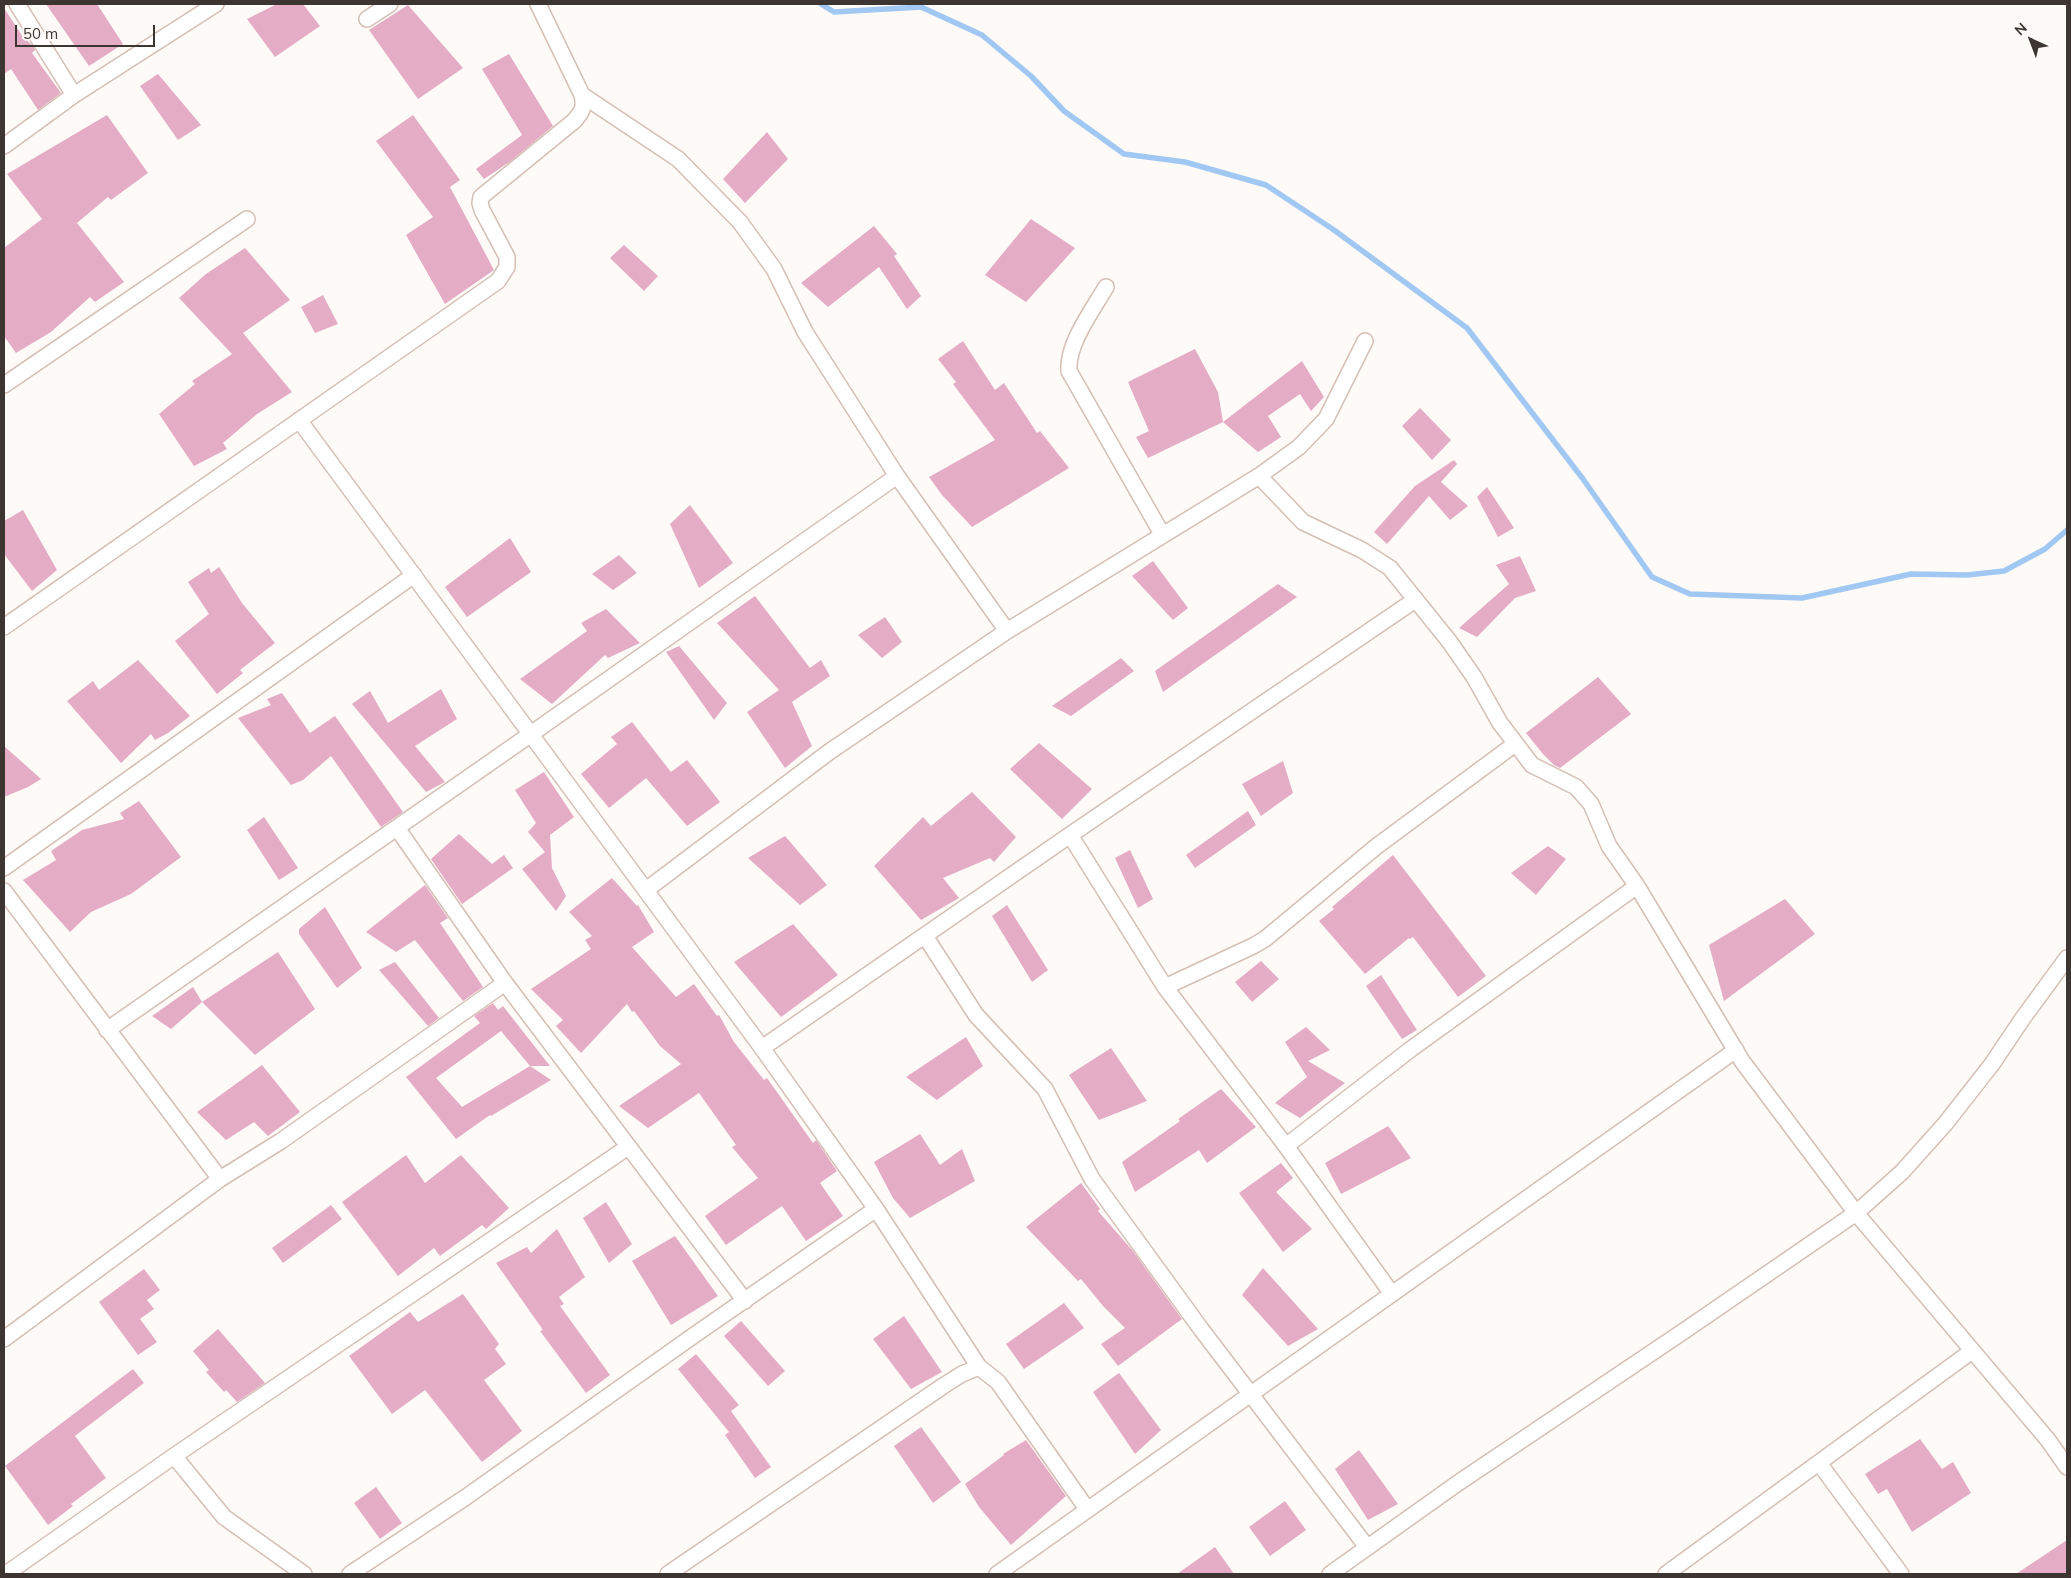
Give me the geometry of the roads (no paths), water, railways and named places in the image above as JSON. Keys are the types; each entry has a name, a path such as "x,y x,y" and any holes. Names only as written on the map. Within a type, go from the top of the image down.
{"street":[{"path":"16,4 74,95"},
{"path":"367,20 390,4"},
{"path":"4,628 498,281 507,267 507,257 482,210 481,197 574,121 584,105 582,95 538,4"},
{"path":"4,146 74,95 209,6"},
{"path":"582,95 678,159 740,222 774,269 805,332 897,476 1007,631"},
{"path":"4,386 247,219"},
{"path":"1106,287 1072,348 1068,360 1069,371 1162,534"},
{"path":"646,890 829,752 1007,631 1162,534 1260,476 1299,446 1326,419 1365,341"},
{"path":"300,420 762,1048 876,1209 979,1367 998,1382 1088,1509"},
{"path":"108,1030 897,476"},
{"path":"1260,476 1303,522 1362,550 1390,568 1449,641 1474,677 1500,723 1532,765 1576,787 1591,804 1609,846 1637,886 1736,1050 1856,1213 2048,1440 2067,1467"},
{"path":"4,868 414,575"},
{"path":"762,1048 1415,600"},
{"path":"1165,987 1265,939 1377,846 1515,744"},
{"path":"397,828 505,983 745,1301"},
{"path":"1070,835 1165,987 1286,1146 1392,1294"},
{"path":"1286,1146 1411,1049 1637,886"},
{"path":"4,891 220,1179"},
{"path":"925,936 976,1015 1045,1089 1092,1179 1251,1395 1367,1548"},
{"path":"1330,1574 1458,1483 1856,1213 1902,1172 1945,1124 1992,1064 2067,958"},
{"path":"4,1338 220,1179 281,1141 505,983"},
{"path":"997,1574 1736,1050"},
{"path":"6,1574 174,1456 628,1147"},
{"path":"350,1574 458,1502 876,1209"},
{"path":"1670,1573 1972,1351"},
{"path":"668,1574 943,1386 962,1374 979,1367"},
{"path":"174,1456 224,1517 304,1574"},
{"path":"1819,1463 1901,1574"}],"waterway":[{"path":"821,4 834,12 921,7 982,35 1031,76 1064,111 1124,154 1185,162 1266,185 1334,230 1467,328 1583,479 1652,577 1690,594 1802,598 1911,574 1967,575 2004,571 2045,549 2067,530"}]}
